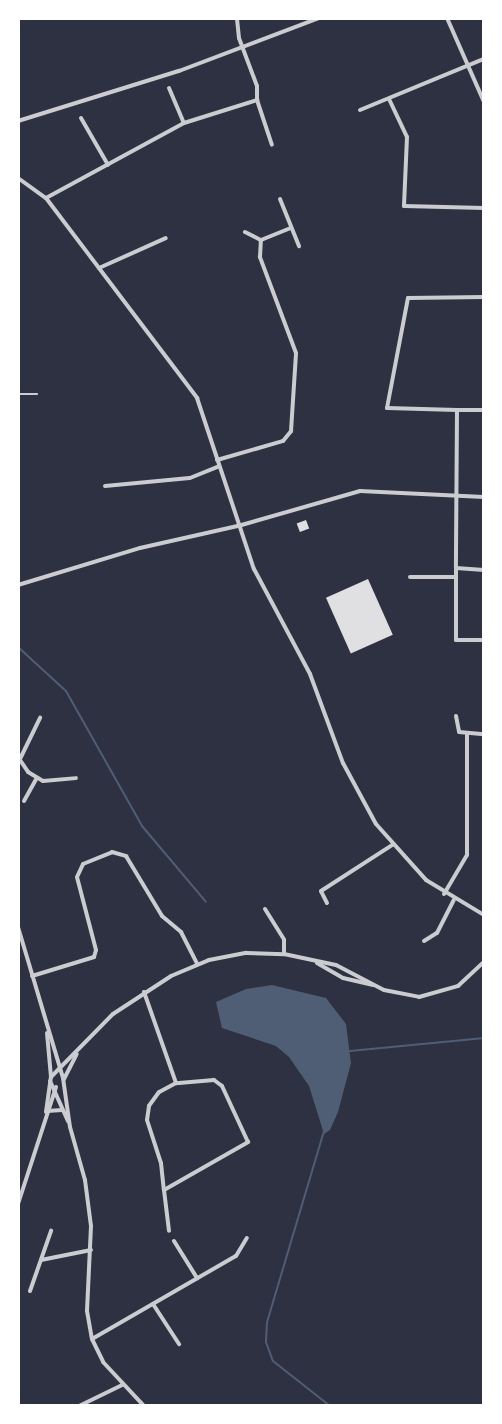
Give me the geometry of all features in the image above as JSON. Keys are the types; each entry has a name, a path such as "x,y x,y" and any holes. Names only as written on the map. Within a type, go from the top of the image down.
{"street":[{"path":"237,18 242,45 258,86 257,100 272,145"},
{"path":"18,121 179,71 242,45 319,18"},
{"path":"447,18 484,102"},
{"path":"360,110 484,59"},
{"path":"169,88 184,123"},
{"path":"389,99 407,137 404,206 484,208"},
{"path":"46,198 184,123 257,100"},
{"path":"81,118 108,165"},
{"path":"18,179 46,198 197,398 254,569 310,674 343,763 376,824 414,870 444,894 484,915"},
{"path":"280,199 298,246"},
{"path":"245,232 261,240 291,228"},
{"path":"99,268 166,238"},
{"path":"105,486 190,478 218,463 283,441 291,431 296,353 260,257 261,240"},
{"path":"484,297 408,298 387,408 484,410"},
{"path":"457,410 456,639 484,640"},
{"path":"18,585 140,548 238,526 360,490 484,497"},
{"path":"456,568 484,570"},
{"path":"410,577 456,577"},
{"path":"456,716 459,732 484,734"},
{"path":"40,718 19,758 37,778 58,782 76,778"},
{"path":"444,894 467,855 467,734"},
{"path":"24,801 37,778"},
{"path":"327,903 321,891 392,845"},
{"path":"32,976 94,957 96,950 77,877 83,864 112,852 126,856 162,916 181,932 196,964"},
{"path":"424,941 437,933 454,900"},
{"path":"265,909 284,940 284,954"},
{"path":"18,927 63,1079 70,1127"},
{"path":"18,1204 53,1082 60,1068 113,1014 144,992 196,964 246,953 284,954 353,971 374,985"},
{"path":"18,958 26,955"},
{"path":"316,962 343,978 374,985 397,994 419,997 440,994 458,986 484,962"},
{"path":"144,992 176,1083"},
{"path":"46,1027 53,1082 70,1127 85,1179 91,1250 87,1311 92,1339 103,1362 144,1406"},
{"path":"53,1082 63,1079 79,1050"},
{"path":"56,1056 70,1058"},
{"path":"53,1082 63,1079"},
{"path":"164,1190 248,1142 219,1083 205,1079 176,1083 155,1096 147,1116 164,1190 170,1231"},
{"path":"46,1112 53,1082"},
{"path":"46,1112 63,1111"},
{"path":"30,1291 51,1231"},
{"path":"92,1339 236,1256 247,1238"},
{"path":"174,1241 197,1278"},
{"path":"41,1260 91,1250"},
{"path":"153,1304 179,1344"},
{"path":"79,1406 122,1385"}],"lane":[{"path":"18,394 37,394"}],"water":[{"path":"272,985 326,998 346,1024 351,1063 338,1112 330,1130 324,1134 309,1086 289,1057 276,1046 222,1028 216,1002 246,989"}],"building":[{"path":"306,520 309,528 300,532 297,524"},
{"path":"368,579 393,635 351,653 326,598"}],"waterway":[{"path":"18,647 66,691 142,826 206,902"},
{"path":"350,1051 484,1038"},
{"path":"324,1131 267,1322 266,1342 273,1361 330,1406"}]}
